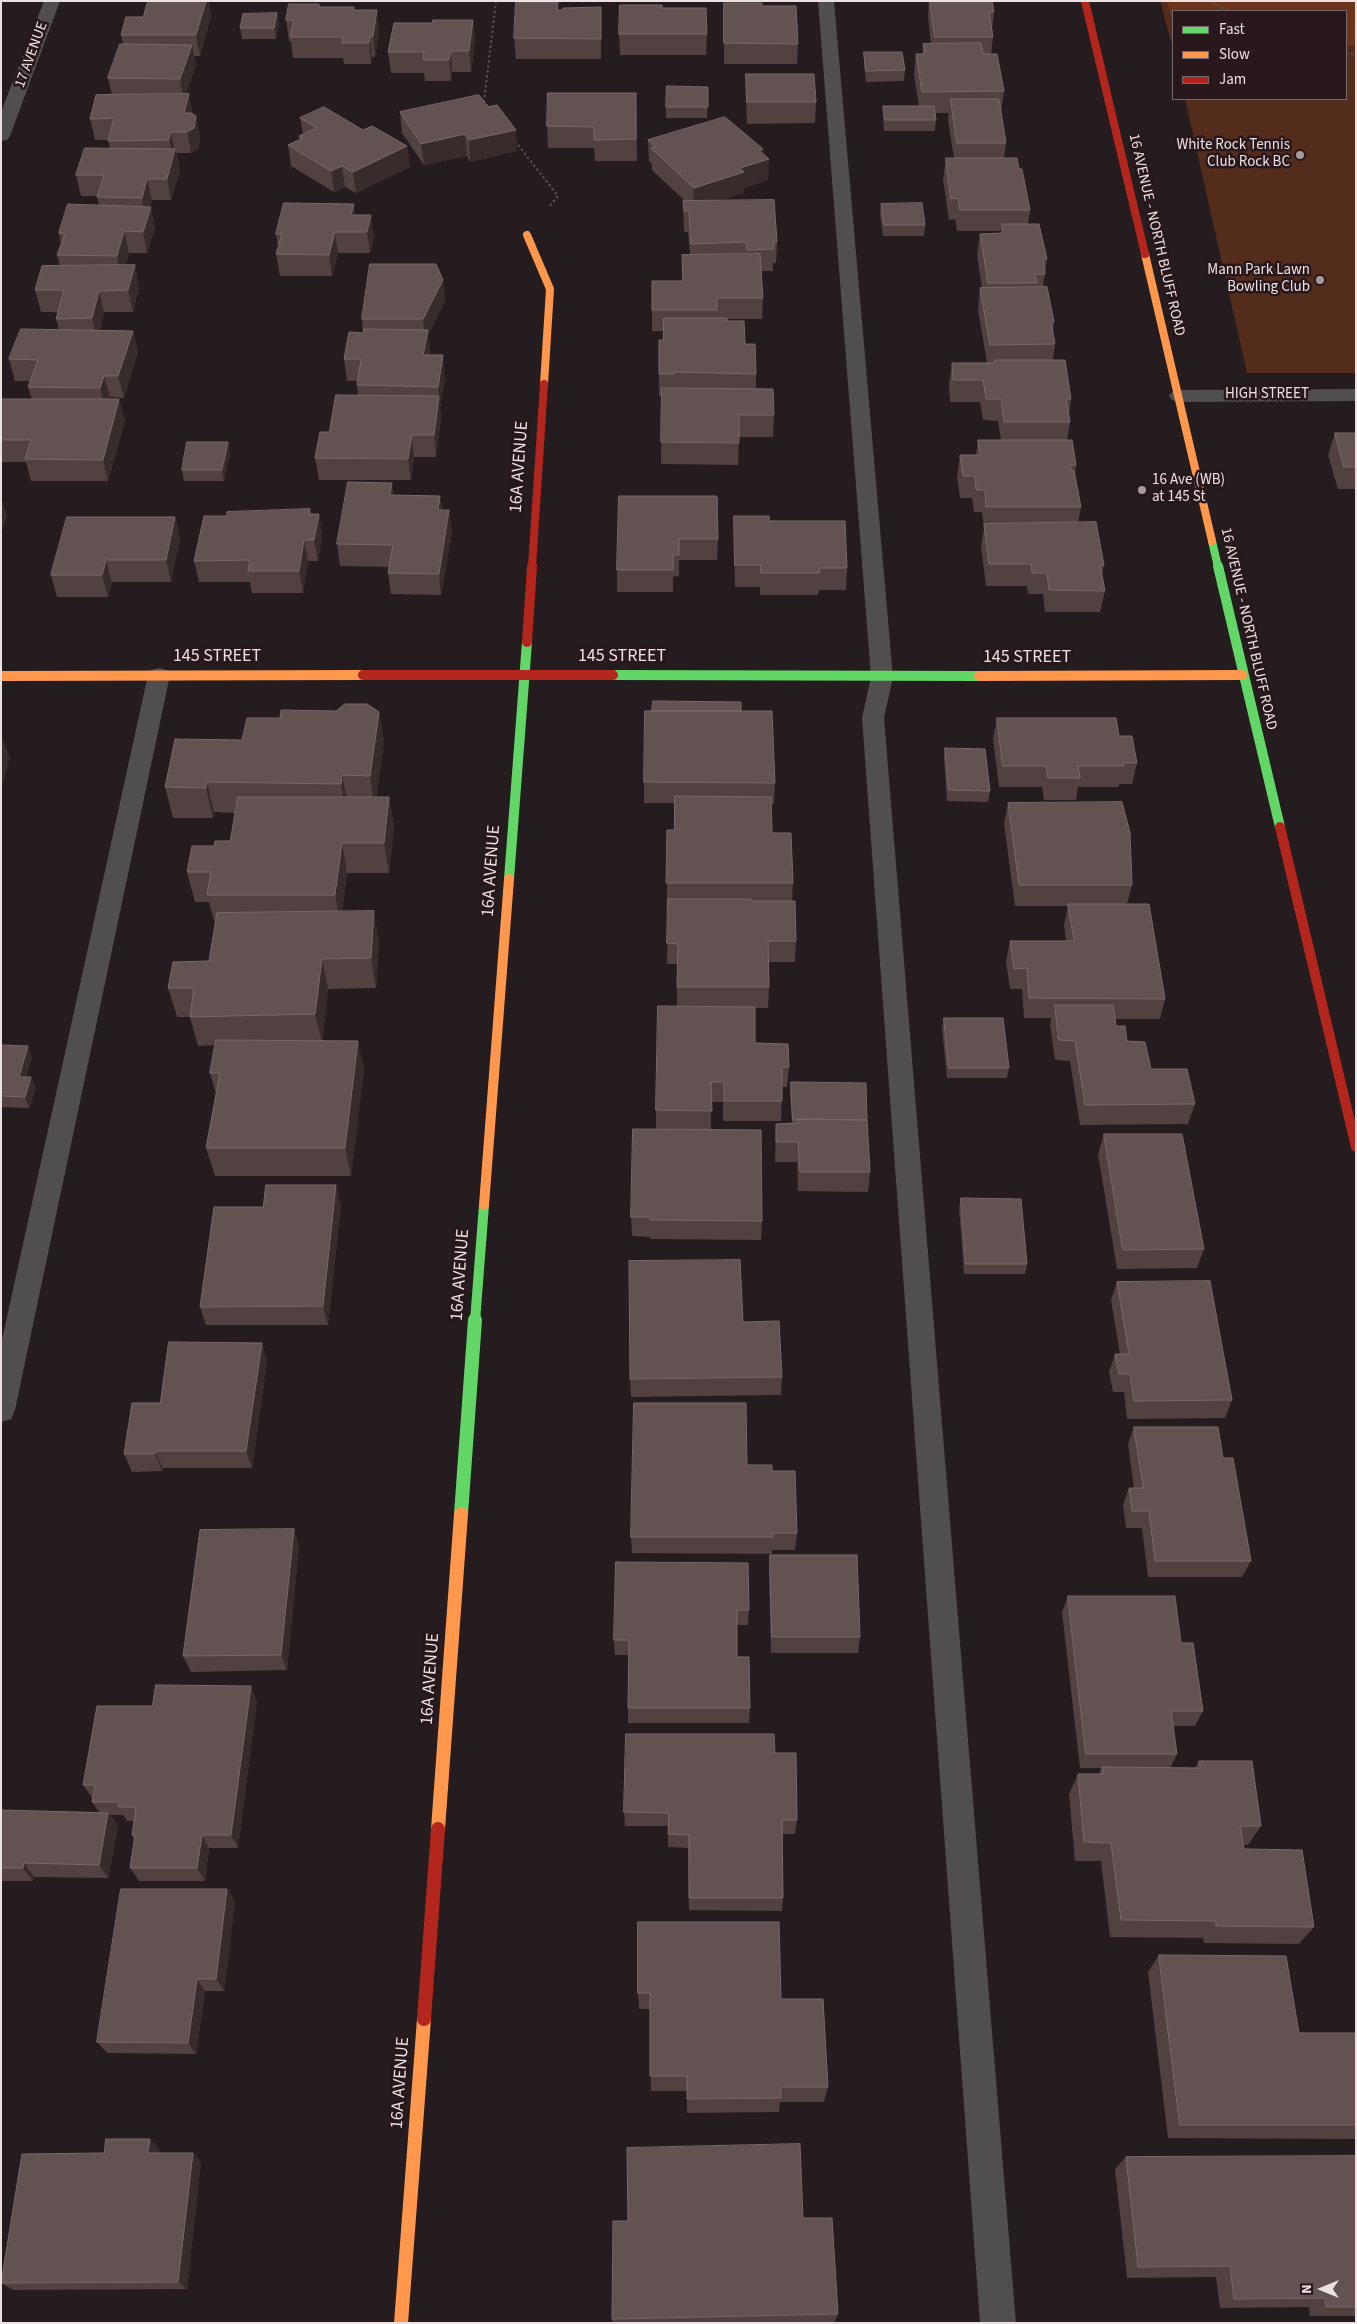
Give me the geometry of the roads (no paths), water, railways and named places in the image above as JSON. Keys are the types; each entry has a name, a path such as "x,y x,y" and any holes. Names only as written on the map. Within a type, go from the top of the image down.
{"street":[{"name":"17 AVENUE","path":"1,136 52,1"},
{"name":"16 AVENUE - NORTH BLUFF ROAD","path":"1085,1 1179,396 1242,675 1356,1147"},
{"name":"16A AVENUE","path":"401,2323 550,289 527,234"},
{"name":"HIGH STREET","path":"1179,396 1356,395"},
{"name":"145 STREET","path":"1,676 523,674 882,677 1242,675"}],"lane":[{"path":"826,1 882,677 873,718 998,2323"},
{"path":"1,1410 159,675"}],"place":[{"name":"White Rock Tennis Club Rock BC","path":"1300,155"},
{"name":"Mann Park Lawn Bowling Club","path":"1320,280"},
{"name":"16 Ave (WB) at 145 St","path":"1142,490"}]}
